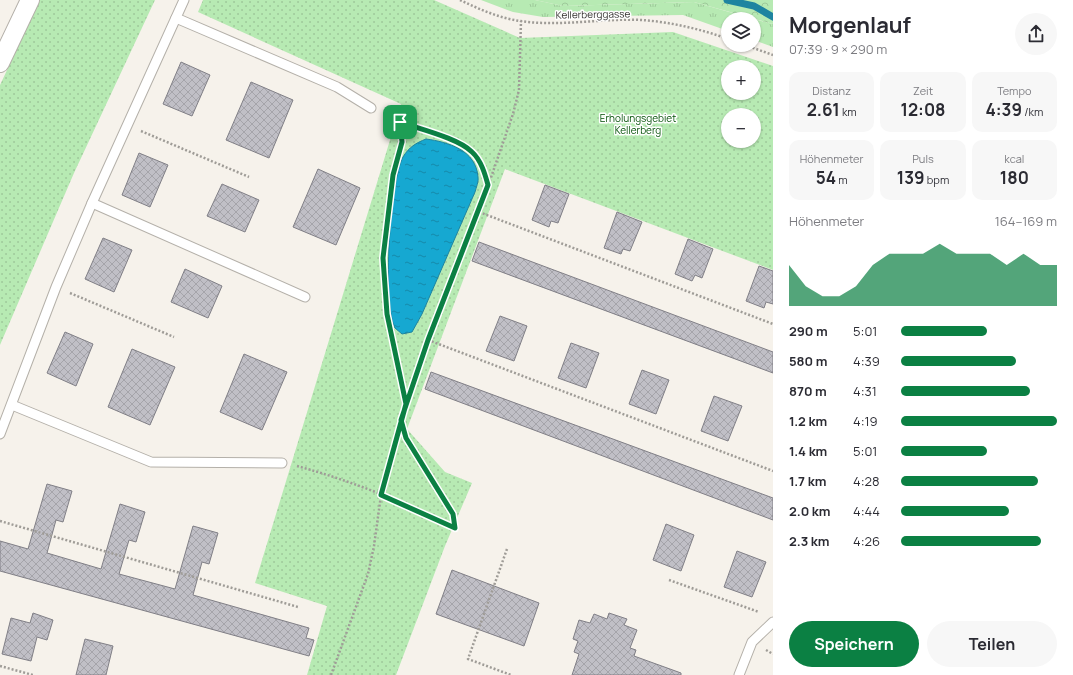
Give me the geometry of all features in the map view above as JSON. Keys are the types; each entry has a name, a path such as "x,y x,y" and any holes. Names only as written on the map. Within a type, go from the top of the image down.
{"street":[{"path":"0,63 30,0"}],"lane":[{"path":"0,434 56,287 92,203 184,0"},
{"path":"176,18 337,87 371,108"},
{"path":"92,203 305,296"},
{"path":"12,405 151,462 282,463"},
{"path":"739,675 752,642 773,622"}],"path":[{"name":"Kellerberggasse","path":"460,0 501,17 521,21 547,23 642,20 708,31 721,36"},
{"path":"331,675 368,574 374,546 381,495 406,404 428,340 479,212 519,90 521,21"},
{"path":"761,51 773,55"},
{"path":"371,108 400,122 460,143 472,152 482,168 488,185"},
{"path":"400,122 402,142 393,175 383,258 387,314 406,404"},
{"path":"128,126 249,177"},
{"path":"479,212 773,324"},
{"path":"56,287 174,337"},
{"path":"428,340 773,471"},
{"path":"282,463 329,474 457,528 453,514 406,438 401,420"},
{"path":"0,522 298,607"},
{"path":"507,549 468,659 511,675"},
{"path":"669,580 766,615"},
{"path":"0,666 33,675"}],"green space":[{"path":"40,0 155,0 74,173 0,345 0,85"},
{"name":"Erholungsgebiet Kellerberg","path":"203,0 434,0 520,38 673,32 721,48 721,52 732,52 755,60 721,60 721,100 761,100 761,62 773,66 773,270 505,169 407,429 445,472 472,483 445,546 396,675 307,675 327,606 255,583 401,104 198,12"},
{"path":"481,0 535,0 563,6 694,2 729,12 721,12 721,29 683,15 543,17 513,12"},
{"path":"535,0 773,0 773,24 761,21 761,12 730,12 694,2 563,6"},
{"path":"761,21 773,24 773,47 761,43"}],"water":[{"path":"426,139 443,142 460,149 472,160 476,168 478,180 475,192 422,314 412,332 402,334 395,328 391,314 389,294 389,242 394,191 398,170 403,157 413,146"}],"building":[{"path":"181,62 210,75 192,116 163,104"},
{"path":"251,82 293,100 269,158 226,140"},
{"path":"139,153 168,165 150,207 122,195"},
{"path":"318,169 360,188 336,245 293,227"},
{"path":"222,184 259,200 245,232 207,216"},
{"path":"545,185 569,194 558,223 551,221 549,227 532,220"},
{"path":"617,212 642,222 630,251 623,249 621,254 604,248"},
{"path":"103,238 132,250 114,292 85,279"},
{"path":"688,239 713,249 702,278 695,275 692,281 675,274"},
{"path":"479,242 773,352 773,373 472,261"},
{"path":"759,266 773,271 773,304 766,302 764,308 746,301"},
{"path":"185,269 222,286 208,318 171,302"},
{"path":"500,316 527,326 514,361 486,351"},
{"path":"65,332 93,344 76,386 47,373"},
{"path":"571,343 599,353 586,388 558,378"},
{"path":"132,349 175,367 150,425 108,407"},
{"path":"244,354 287,372 262,430 220,412"},
{"path":"642,370 669,380 656,414 629,404"},
{"path":"431,372 773,498 773,520 425,389"},
{"path":"714,396 742,406 728,441 701,431"},
{"path":"47,484 72,491 63,522 56,520 47,553 101,569 120,504 145,512 136,542 129,540 119,574 175,589 193,526 218,533 209,564 202,562 193,595 309,628 306,638 314,640 309,656 0,571 0,541 28,549"},
{"path":"666,524 694,535 681,571 653,560"},
{"path":"737,551 766,562 752,597 724,587"},
{"path":"452,570 539,603 524,646 436,614"},
{"path":"33,613 53,620 47,640 37,637 31,661 2,654 11,618 30,623"},
{"path":"609,613 627,619 624,625 637,630 630,648 636,650 634,656 681,673 681,675 572,675 579,654 574,652 578,641 573,639 579,620 590,623 594,614 607,619"},
{"path":"85,639 113,646 106,675 76,675"}],"waterway":[{"path":"727,0 754,6 773,17"}],"route":[{"path":"400,122 402,142 393,175 383,258 387,314 406,404 401,420 381,495 436,517 455,528 453,514 406,438 401,420 428,340 479,212 488,185 482,168 472,152 460,143 400,122"}]}
